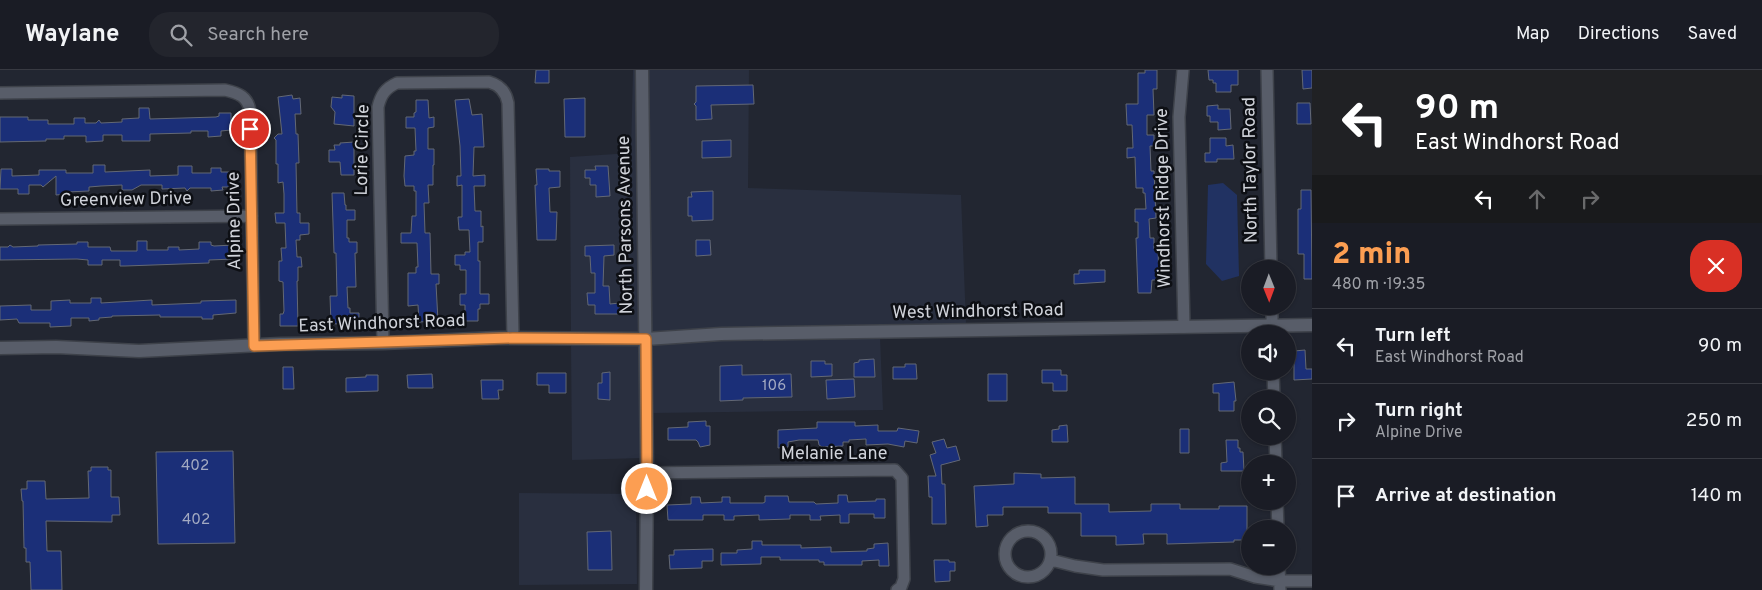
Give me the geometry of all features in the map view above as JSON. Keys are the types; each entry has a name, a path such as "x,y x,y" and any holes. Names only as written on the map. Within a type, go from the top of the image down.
{"street":[{"name":"North Parsons Avenue","path":"642,70 646,339 646,590"},
{"name":"Windhorst Ridge Drive","path":"1183,70 1179,117 1184,327"},
{"name":"North Taylor Road","path":"1267,70 1271,260"},
{"name":"Lorie Circle","path":"383,342 378,107 384,91 397,83 489,82 496,84 507,96 513,338"},
{"name":"Alpine Drive","path":"0,92 226,90 236,92 244,97 249,104 250,111 254,346"},
{"name":"Greenview Drive","path":"0,219 252,216"},
{"name":"West Windhorst Road","path":"1296,327 1312,325"},
{"name":"West Windhorst Road","path":"646,339 721,334 1184,327 1241,329"},
{"name":"East Windhorst Road","path":"0,348 56,346 139,351 513,338 646,339"},
{"name":"Melanie Lane","path":"647,474 895,470 902,478 904,550 904,578 901,587 897,590"},
{"path":"1033,531 1040,534 1049,545 1051,560 1042,573 1027,578 1012,572 1007,565 1005,550 1012,537 1018,533 1033,531"},
{"path":"1051,560 1103,570 1230,569 1280,586 1312,581"}],"shaded area":[{"path":"633,70 637,70 640,333 571,332 570,157 631,153"},
{"path":"647,70 749,70 748,188 961,195 966,324 721,328 651,333"},
{"path":"1223,183 1237,195 1239,276 1222,281 1206,264 1208,185"},
{"path":"880,337 883,410 652,413 651,345 722,340"},
{"path":"571,344 640,345 642,458 572,460"},
{"path":"519,493 636,494 637,584 519,585"}],"building":[{"path":"536,70 549,70 549,83 535,83"},
{"path":"1145,70 1157,70 1157,89 1153,89 1154,115 1147,115 1147,135 1154,135 1154,146 1150,146 1151,171 1154,171 1156,218 1149,219 1150,238 1154,238 1154,249 1158,249 1159,280 1152,280 1151,293 1138,293 1136,238 1138,238 1138,222 1135,222 1135,209 1146,209 1145,193 1143,193 1143,188 1136,188 1135,157 1127,158 1127,148 1133,148 1132,125 1127,125 1126,104 1138,104 1138,73 1145,73"},
{"path":"1208,70 1238,70 1238,85 1231,85 1231,92 1216,92 1216,83 1213,83 1213,80 1209,80"},
{"path":"1302,70 1312,70 1312,88 1303,89"},
{"path":"753,85 754,104 711,105 712,119 696,120 696,106 694,104 696,102 696,86"},
{"path":"292,95 293,99 300,98 301,114 295,114 299,163 296,163 297,213 300,213 300,223 309,223 309,234 300,235 300,240 296,240 297,257 301,257 302,267 298,267 297,281 298,326 280,326 280,314 283,314 284,311 283,282 279,281 279,261 282,261 281,248 286,248 285,223 276,223 275,213 284,213 284,194 283,182 278,183 276,140 274,138 278,134 282,134 278,97"},
{"path":"342,95 354,96 354,126 334,124 335,112 331,107 332,97 342,98"},
{"path":"585,98 585,137 565,137 564,99"},
{"path":"469,99 472,115 482,114 484,147 474,147 473,176 485,175 485,186 474,186 475,211 481,211 481,227 483,226 483,242 478,242 480,294 489,294 489,304 480,304 478,321 465,321 465,305 460,305 460,294 466,294 466,270 460,270 460,265 455,265 455,255 465,255 465,252 470,252 469,230 459,230 458,217 462,217 462,185 457,186 457,176 461,176 455,100"},
{"path":"416,100 428,100 429,118 434,117 434,127 428,128 428,149 434,149 433,185 428,185 429,203 424,203 425,233 430,233 431,274 439,274 439,284 436,284 438,321 419,322 418,305 408,306 408,273 416,273 416,267 418,267 417,243 401,243 401,233 411,233 412,216 416,216 416,191 414,191 414,186 405,186 404,176 405,156 414,155 414,151 416,151 415,128 406,128 406,117 414,117"},
{"path":"1297,103 1310,103 1311,124 1297,124"},
{"path":"1218,105 1218,109 1230,109 1231,129 1218,130 1218,122 1210,122 1210,116 1207,116 1207,106"},
{"path":"139,108 149,108 150,119 216,117 219,116 219,113 231,113 231,130 221,131 221,136 208,137 208,131 150,134 150,141 122,141 122,135 103,135 103,141 86,142 86,136 64,136 64,139 46,139 46,141 0,142 0,117 28,117 28,120 48,120 48,124 74,124 74,118 85,118 85,123 96,123 99,120 101,123 122,122 122,119 139,118"},
{"path":"1210,138 1226,138 1226,146 1233,145 1234,159 1217,159 1217,162 1205,162 1205,153 1210,153"},
{"path":"731,140 731,157 702,158 702,141"},
{"path":"354,142 354,175 341,175 340,162 329,162 329,150 335,150 334,145 340,145 340,143"},
{"path":"93,165 105,165 105,172 150,170 150,176 178,175 178,166 192,166 192,173 211,173 211,168 221,168 221,172 232,172 233,187 222,187 223,190 211,191 211,188 190,188 187,191 185,188 162,189 162,185 141,185 132,190 122,190 122,185 89,187 89,191 67,192 67,194 56,195 56,176 43,187 41,185 29,185 29,194 18,194 18,189 0,189 1,169 12,169 12,176 39,175 39,170 93,173"},
{"path":"595,166 608,166 610,196 596,197 596,185 590,185 590,178 585,178 585,170 596,170"},
{"path":"536,169 560,171 560,187 549,188 550,212 557,212 556,240 537,240"},
{"path":"1301,190 1311,190 1312,279 1304,279 1304,254 1298,254 1298,209 1301,209"},
{"path":"713,191 713,220 692,221 692,216 688,216 688,197 692,197 691,192"},
{"path":"332,193 344,193 346,210 355,210 355,220 347,220 347,238 349,238 349,242 357,242 357,253 355,253 356,287 347,287 348,308 350,308 350,313 359,313 359,323 331,324 330,296 337,296"},
{"path":"696,240 710,240 711,255 696,256"},
{"path":"137,241 147,241 147,250 168,250 168,247 179,247 179,250 199,249 199,242 211,242 211,245 214,246 234,245 234,259 209,260 209,263 125,266 120,266 120,260 102,260 102,265 88,265 88,260 77,259 0,260 0,247 8,247 10,245 13,247 88,242 88,247 110,247 111,251 137,251"},
{"path":"614,245 614,255 604,256 603,286 609,286 610,304 620,303 620,314 595,314 595,305 588,305 587,293 595,293 595,273 591,273 590,256 585,256 585,246"},
{"path":"1079,270 1105,270 1105,282 1074,284 1074,274 1079,274"},
{"path":"91,298 101,298 101,303 152,300 152,305 236,300 236,313 213,315 213,319 202,319 202,317 160,317 160,315 112,316 89,321 89,318 71,318 71,326 50,327 50,323 19,323 17,319 0,320 0,306 31,305 31,310 51,310 51,301 70,300 70,303 91,303"},
{"path":"1305,350 1306,369 1312,369 1312,379 1296,380 1296,351"},
{"path":"874,359 875,377 854,377 854,363 859,362 859,360"},
{"path":"811,361 825,361 825,364 832,364 832,376 811,377"},
{"path":"905,364 916,364 917,379 893,379 893,367 905,367"},
{"path":"742,365 742,375 791,374 792,397 743,398 743,400 720,401 720,366"},
{"path":"283,367 293,367 294,389 283,389"},
{"path":"1042,370 1061,370 1061,375 1067,375 1067,391 1053,391 1053,383 1042,383"},
{"path":"610,372 610,400 598,399 598,383 602,383 602,373"},
{"path":"537,373 566,373 566,393 549,393 549,385 537,385"},
{"path":"432,374 433,388 408,388 407,375"},
{"path":"988,374 1007,374 1007,401 988,401"},
{"path":"366,375 378,375 378,391 346,392 346,378 366,377"},
{"path":"854,379 855,397 827,399 826,380"},
{"path":"481,380 503,380 503,390 498,390 499,399 482,399"},
{"path":"1234,382 1236,401 1234,401 1234,411 1219,411 1219,393 1213,393 1213,384"},
{"path":"706,421 706,426 710,426 710,445 700,447 696,440 668,440 668,428 688,427 688,422"},
{"path":"817,422 855,422 855,426 878,425 878,431 897,431 898,428 919,431 917,443 905,441 904,447 888,444 866,445 866,439 849,440 849,442 843,442 843,446 822,447 819,445 818,440 799,440 788,442 788,447 778,448 778,430 817,428"},
{"path":"1067,425 1068,442 1052,442 1052,430 1059,429 1059,426"},
{"path":"1180,429 1189,429 1189,453 1180,453"},
{"path":"944,439 947,448 956,446 960,460 941,465 942,484 945,484 946,524 932,524 932,497 929,497 928,476 936,476 930,455 936,453 932,442"},
{"path":"1226,440 1238,440 1238,448 1240,448 1240,452 1243,452 1243,455 1241,455 1241,471 1221,471 1221,463 1227,462"},
{"path":"233,451 235,543 158,544 156,452"},
{"path":"91,467 108,467 108,470 111,470 111,497 119,497 120,515 112,515 112,522 46,521 47,551 61,551 62,590 31,590 30,562 26,562 26,548 24,548 21,489 27,489 27,481 45,481 46,499 89,498 88,471 91,471"},
{"path":"1014,473 1041,474 1041,478 1075,477 1075,504 1109,504 1109,512 1151,511 1151,504 1180,504 1180,509 1219,509 1219,506 1241,506 1241,510 1247,510 1247,520 1241,520 1241,540 1234,540 1234,542 1167,544 1167,534 1143,534 1144,544 1116,545 1116,536 1081,536 1081,513 1048,513 1048,507 1003,507 1003,515 987,515 988,526 976,527 974,486 1014,484"},
{"path":"838,495 847,495 848,502 885,499 885,518 874,518 874,514 849,514 849,523 840,523 840,515 820,516 821,520 810,520 810,515 790,515 790,519 759,520 759,515 734,516 734,520 724,520 724,515 703,515 703,520 668,520 667,505 691,504 691,497 700,497 701,503 722,502 722,497 730,497 730,503 763,503 765,502 765,496 788,496 789,502 814,502 816,504 838,503"},
{"path":"611,531 612,570 588,570 587,532"},
{"path":"752,541 762,541 762,545 801,545 801,548 831,547 831,552 867,551 867,549 874,548 874,544 888,543 889,566 879,566 879,560 862,561 862,565 824,565 824,562 819,562 819,560 780,560 780,557 761,557 761,564 721,565 721,553 737,553 737,550 752,549"},
{"path":"713,549 713,561 702,561 702,568 670,569 669,555 674,555 674,550"},
{"path":"934,560 955,562 955,571 950,571 950,581 935,582"}],"route":[{"path":"250,129 254,346 513,338 646,339 647,489"}]}
